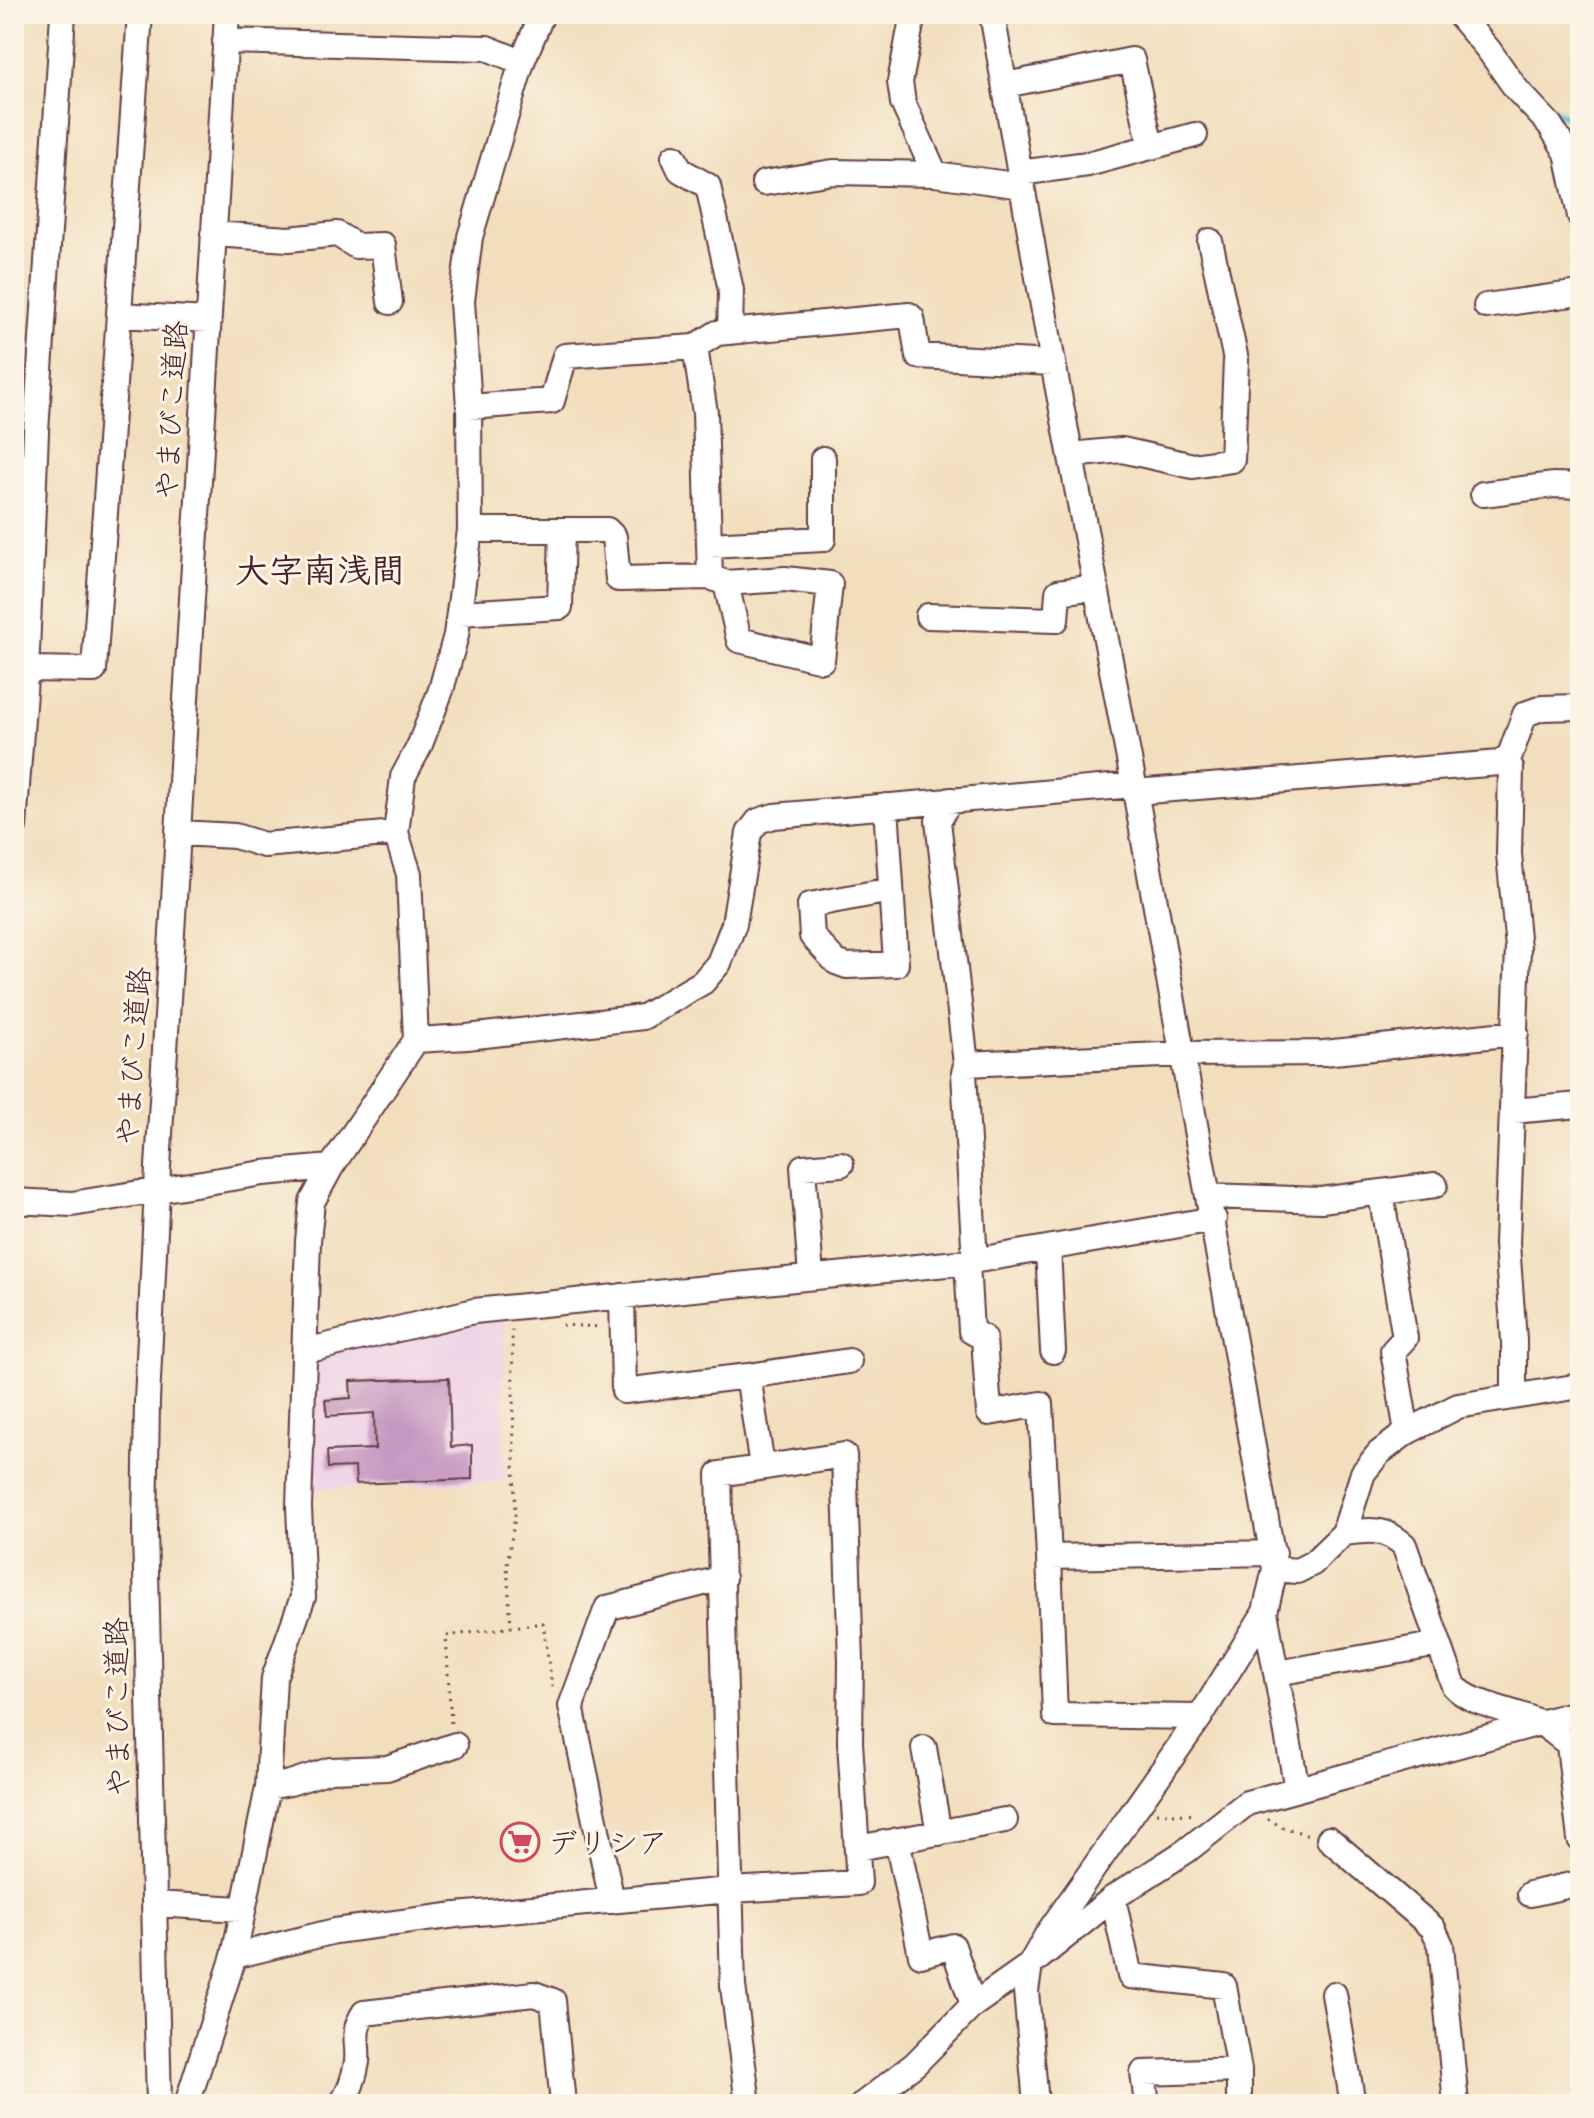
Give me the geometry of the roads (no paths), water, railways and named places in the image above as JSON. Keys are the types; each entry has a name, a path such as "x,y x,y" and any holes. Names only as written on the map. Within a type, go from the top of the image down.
{"street":[{"path":"14,826 63,14"},
{"path":"25,669 94,670 140,14"},
{"name":"やまびこ道路","path":"159,2104 145,1532 147,1401 227,14"},
{"path":"187,2104 234,1956 241,1909 268,1787 274,1678 303,1597 299,1507 312,1202 331,1167 416,1040 409,874 396,833 403,777 419,747 441,690 456,635 470,530 469,407 462,301 470,237 522,62 542,14"},
{"path":"913,14 900,82 903,103 935,174"},
{"path":"992,14 1053,363 1135,788 1275,1561 1265,1612 1200,1717 1048,1933 1030,1965 1026,1991 1036,2104"},
{"path":"1458,14 1517,90 1550,125 1567,153 1580,216"},
{"path":"225,41 487,48 522,62"},
{"path":"1005,85 1132,60 1151,147"},
{"path":"764,183 833,172 1020,180 1195,135"},
{"path":"674,157 680,170 708,186 731,290 730,332"},
{"path":"213,234 289,239 337,234 356,246 383,245 390,302"},
{"path":"1071,455 1122,450 1193,466 1232,460 1236,360 1210,241"},
{"path":"1486,306 1580,293"},
{"path":"120,315 208,320"},
{"path":"469,407 552,401 565,356 695,347 717,333 909,315 918,356 1053,363"},
{"path":"470,530 607,530 614,537 618,579 718,580 785,579 830,584 822,660 739,640 718,580 709,545 705,413 695,347"},
{"path":"709,545 823,539 823,459"},
{"path":"1483,494 1554,485 1580,486"},
{"path":"459,613 560,607 562,530"},
{"path":"928,616 1056,620 1058,592 1096,587"},
{"path":"416,1040 643,1017 703,982 719,963 734,924 749,833 758,821 774,816 950,800 1364,775 1500,763 1510,755 1525,714 1542,708 1580,707"},
{"path":"1507,759 1511,768 1509,854 1518,948 1507,1244 1514,1340 1514,1395"},
{"path":"950,800 938,821 966,1064 971,1331 984,1338 989,1413 1041,1404 1055,1715 1200,1717"},
{"path":"886,806 891,890"},
{"path":"179,833 235,836 264,845 396,833"},
{"path":"966,1064 1183,1054 1324,1053 1516,1033"},
{"path":"1513,1111 1580,1105"},
{"path":"811,1277 803,1167 841,1164"},
{"path":"14,1201 72,1204 263,1173 331,1167"},
{"path":"305,1351 474,1311 971,1261 1048,1248 1211,1208 1381,1194 1435,1185"},
{"path":"1381,1194 1405,1338 1393,1351 1407,1432"},
{"path":"1048,1248 1053,1351"},
{"path":"622,1296 624,1391 849,1361"},
{"path":"748,1376 762,1466"},
{"path":"1049,1557 1275,1561 1297,1571 1313,1563 1344,1533 1363,1473 1379,1453 1407,1432 1458,1406 1580,1386"},
{"path":"234,1956 335,1931 456,1915 729,1890 859,1883 850,1742 851,1661 844,1455 719,1474 729,1890 733,1986 748,2104"},
{"path":"1344,1533 1376,1529 1392,1534 1404,1545 1454,1686 1462,1696 1513,1711 1543,1724 1575,1747 1580,1839"},
{"path":"612,1901 571,1706 607,1608 723,1578"},
{"path":"1265,1612 1297,1789"},
{"path":"1277,1673 1439,1644"},
{"path":"863,2104 915,2064 973,2005 1030,1965 1113,1898 1186,1851 1247,1803 1580,1712"},
{"path":"268,1787 330,1770 387,1768 454,1746"},
{"path":"924,1748 939,1833"},
{"path":"858,1848 1005,1820"},
{"path":"1329,1839 1433,1928 1441,1945 1456,2104"},
{"path":"897,1840 921,1955 953,1946 973,2005"},
{"path":"1530,1894 1580,1883"},
{"path":"1113,1898 1130,1976 1224,1986 1239,2070 1239,2104"},
{"path":"155,1904 241,1909"},
{"path":"341,2104 346,2098 357,2062 356,2026 364,2013 534,1994 553,2001 563,2104"},
{"path":"1334,1994 1353,2104"},
{"path":"1147,2104 1143,2073 1239,2070"}],"waterway":[{"path":"1548,107 1580,124"}],"place":[{"name":"デリシア","path":"520,1842"}],"district":[{"name":"大字南浅間","path":"320,570"}]}
